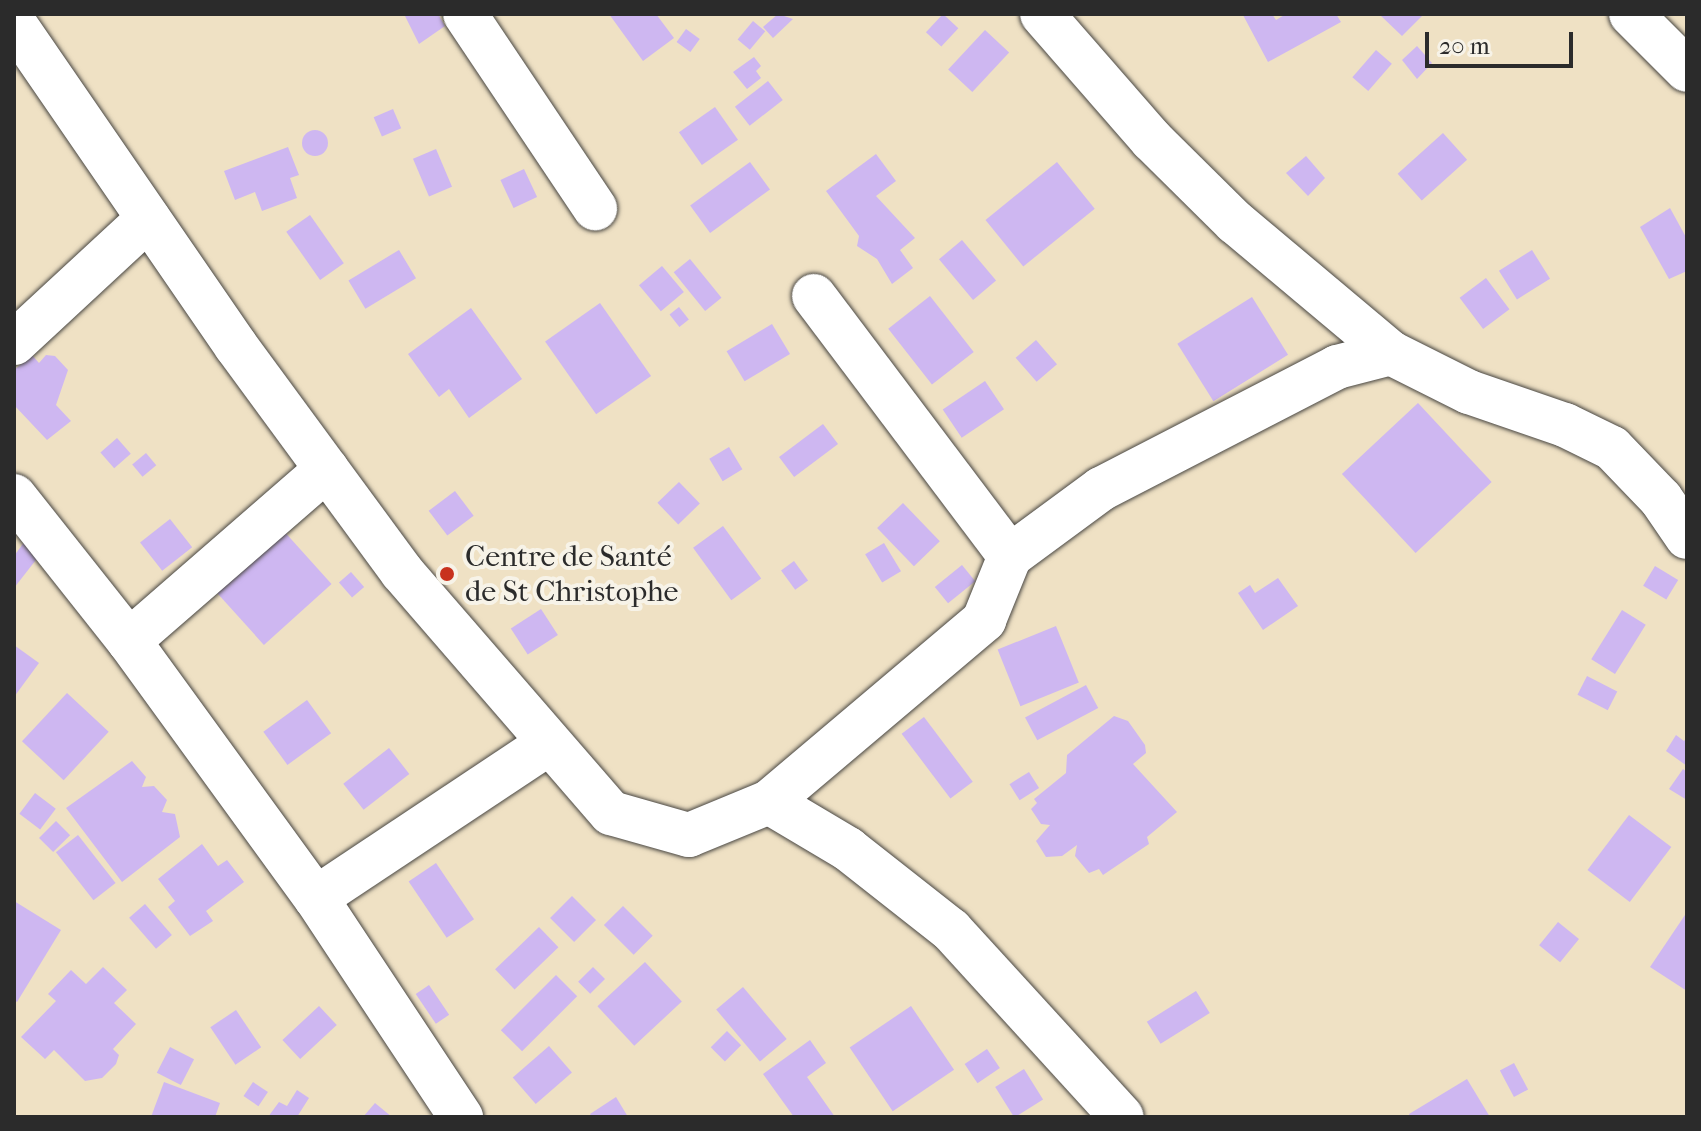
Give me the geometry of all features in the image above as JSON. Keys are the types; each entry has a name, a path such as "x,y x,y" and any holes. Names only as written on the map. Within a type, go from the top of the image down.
{"street":[{"path":"465,14 595,208"},
{"path":"1042,14 1152,140 1235,222 1391,353 1469,392 1565,425 1612,448 1674,495 1687,537"},
{"path":"1631,14 1687,70"},
{"path":"14,23 148,219 402,572 611,813 689,835 769,802 984,620 1010,556 1101,489 1337,367 1391,353"},
{"path":"14,343 148,219"},
{"path":"814,296 1010,556"},
{"path":"129,641 327,469"},
{"path":"14,496 129,641 316,898 461,1117"},
{"path":"316,898 548,744"},
{"path":"769,802 848,849 951,930 1122,1117"}],"building":[{"path":"404,14 438,14 445,26 419,44"},
{"path":"609,14 656,14 674,38 643,61"},
{"path":"778,14 793,19 773,38 763,27"},
{"path":"943,14 958,28 941,47 926,32"},
{"path":"1272,14 1276,20 1286,14 1336,14 1341,22 1268,62 1243,15"},
{"path":"1379,14 1424,14 1402,36"},
{"path":"753,21 765,31 750,50 738,39"},
{"path":"686,29 700,39 690,52 677,42"},
{"path":"985,30 1009,53 972,92 948,69"},
{"path":"1417,46 1432,63 1417,79 1402,60"},
{"path":"1376,50 1392,64 1368,91 1352,77"},
{"path":"754,57 761,66 756,71 761,78 747,89 733,72"},
{"path":"768,81 783,100 750,126 735,107"},
{"path":"715,107 738,140 702,165 679,132"},
{"path":"393,109 401,128 382,137 374,117"},
{"path":"315,130 324,134 328,143 324,152 315,156 306,152 302,143 306,134"},
{"path":"1443,133 1467,160 1422,201 1398,174"},
{"path":"288,147 299,175 290,178 297,198 262,211 255,192 235,200 224,171"},
{"path":"436,149 452,187 429,197 413,159"},
{"path":"876,154 896,181 876,196 915,238 900,250 913,268 892,284 877,259 857,246 859,236 826,191"},
{"path":"1306,156 1325,178 1308,196 1286,173"},
{"path":"750,162 770,190 710,233 690,205"},
{"path":"1057,162 1095,209 1023,267 986,220"},
{"path":"524,169 537,197 514,208 500,180"},
{"path":"1670,208 1687,239 1687,271 1669,279 1640,227"},
{"path":"310,215 344,263 320,280 286,232"},
{"path":"962,240 996,281 973,300 939,259"},
{"path":"399,250 416,278 365,309 348,280"},
{"path":"1532,250 1550,279 1517,300 1499,271"},
{"path":"690,259 721,298 705,311 674,272"},
{"path":"662,266 684,292 661,311 639,285"},
{"path":"1486,278 1509,309 1483,329 1460,298"},
{"path":"930,296 974,352 932,385 888,329"},
{"path":"1252,297 1288,355 1213,401 1177,344"},
{"path":"600,303 651,376 596,414 545,341"},
{"path":"679,307 689,320 679,327 670,314"},
{"path":"471,308 522,379 469,418 449,389 439,397 408,354"},
{"path":"772,324 790,354 745,381 727,351"},
{"path":"1036,340 1057,364 1037,382 1016,358"},
{"path":"32,355 39,363 46,355 55,356 68,370 56,405 71,421 47,440 14,405 14,370"},
{"path":"985,381 1004,409 962,438 943,410"},
{"path":"1418,403 1492,482 1416,553 1342,474"},
{"path":"823,424 838,444 794,477 779,457"},
{"path":"117,438 131,454 114,468 100,452"},
{"path":"729,447 742,469 723,481 709,459"},
{"path":"146,453 156,465 142,477 132,465"},
{"path":"679,482 700,504 678,524 657,503"},
{"path":"455,491 474,516 447,536 429,511"},
{"path":"903,503 940,541 914,566 877,528"},
{"path":"170,519 192,547 162,571 140,542"},
{"path":"723,526 761,579 731,600 693,548"},
{"path":"282,529 332,584 264,645 214,590"},
{"path":"25,541 39,556 14,588 14,556"},
{"path":"884,543 901,571 882,583 865,554"},
{"path":"794,561 808,580 795,590 781,570"},
{"path":"962,565 975,581 948,603 935,587"},
{"path":"1655,566 1678,580 1666,600 1643,586"},
{"path":"351,572 364,587 352,598 339,582"},
{"path":"1278,578 1298,606 1263,630 1238,593 1250,585 1255,593"},
{"path":"541,609 558,635 528,655 511,629"},
{"path":"1622,610 1646,625 1615,674 1591,659"},
{"path":"1056,626 1079,683 1020,706 998,650"},
{"path":"14,645 39,663 14,697"},
{"path":"1587,676 1617,691 1608,710 1577,695"},
{"path":"1086,685 1098,708 1037,740 1025,717"},
{"path":"67,693 109,732 64,780 22,741"},
{"path":"307,700 331,733 287,765 263,732"},
{"path":"1114,716 1128,721 1145,745 1146,753 1133,764 1177,812 1147,837 1149,844 1103,875 1099,869 1089,873 1075,856 1077,845 1062,856 1046,857 1036,841 1050,825 1041,824 1031,809 1037,803 1034,799 1066,773 1067,755"},
{"path":"924,717 973,782 950,799 902,734"},
{"path":"1676,735 1684,741 1687,737 1687,766 1666,751"},
{"path":"389,748 409,774 364,810 343,784"},
{"path":"132,761 146,777 142,787 154,786 167,800 162,812 175,814 180,837 122,882 66,808"},
{"path":"1683,769 1687,772 1687,800 1669,789"},
{"path":"1029,772 1039,788 1020,800 1009,784"},
{"path":"35,793 56,809 40,829 19,814"},
{"path":"1629,815 1671,847 1630,902 1587,870"},
{"path":"56,821 70,835 53,852 39,838"},
{"path":"78,835 116,883 93,900 56,852"},
{"path":"202,844 218,866 227,860 244,882 206,911 213,921 190,936 168,907 175,901 158,879"},
{"path":"436,863 474,919 447,938 409,881"},
{"path":"572,896 596,920 574,942 550,918"},
{"path":"14,901 61,930 17,1002 14,1000"},
{"path":"145,904 172,935 156,949 129,918"},
{"path":"623,906 653,936 634,955 604,925"},
{"path":"1687,912 1687,991 1650,967"},
{"path":"1558,922 1579,939 1560,962 1539,945"},
{"path":"539,927 558,947 515,990 495,969"},
{"path":"645,962 682,1001 634,1046 597,1006"},
{"path":"103,967 127,990 114,1003 136,1024 113,1049 119,1055 116,1064 102,1078 85,1081 54,1050 45,1059 21,1037 56,1001 48,994 71,970 86,984"},
{"path":"593,967 605,979 590,994 578,982"},
{"path":"556,975 577,996 522,1051 501,1030"},
{"path":"429,985 449,1015 436,1024 416,994"},
{"path":"743,987 787,1039 760,1062 716,1009"},
{"path":"1196,991 1210,1013 1161,1044 1147,1022"},
{"path":"319,1006 337,1025 300,1059 282,1040"},
{"path":"911,1006 954,1070 893,1111 850,1047"},
{"path":"236,1010 261,1047 235,1065 210,1027"},
{"path":"727,1031 741,1045 725,1061 711,1047"},
{"path":"810,1040 826,1063 807,1077 835,1117 794,1117 763,1074"},
{"path":"549,1046 572,1072 536,1104 513,1077"},
{"path":"170,1047 194,1059 181,1085 157,1073"},
{"path":"987,1049 1000,1068 977,1083 965,1064"},
{"path":"1514,1063 1528,1089 1514,1097 1500,1071"},
{"path":"1024,1069 1043,1100 1014,1117 995,1087"},
{"path":"1467,1079 1490,1117 1410,1117 1409,1114"},
{"path":"164,1082 220,1103 215,1117 151,1117"},
{"path":"253,1082 268,1092 258,1106 243,1096"},
{"path":"297,1090 309,1098 297,1117 268,1117 279,1102 287,1106"},
{"path":"616,1097 628,1117 592,1117 590,1114"},
{"path":"375,1103 392,1117 363,1117"}],"place":[{"name":"Centre de Santé de St Christophe","path":"447,574"}]}
